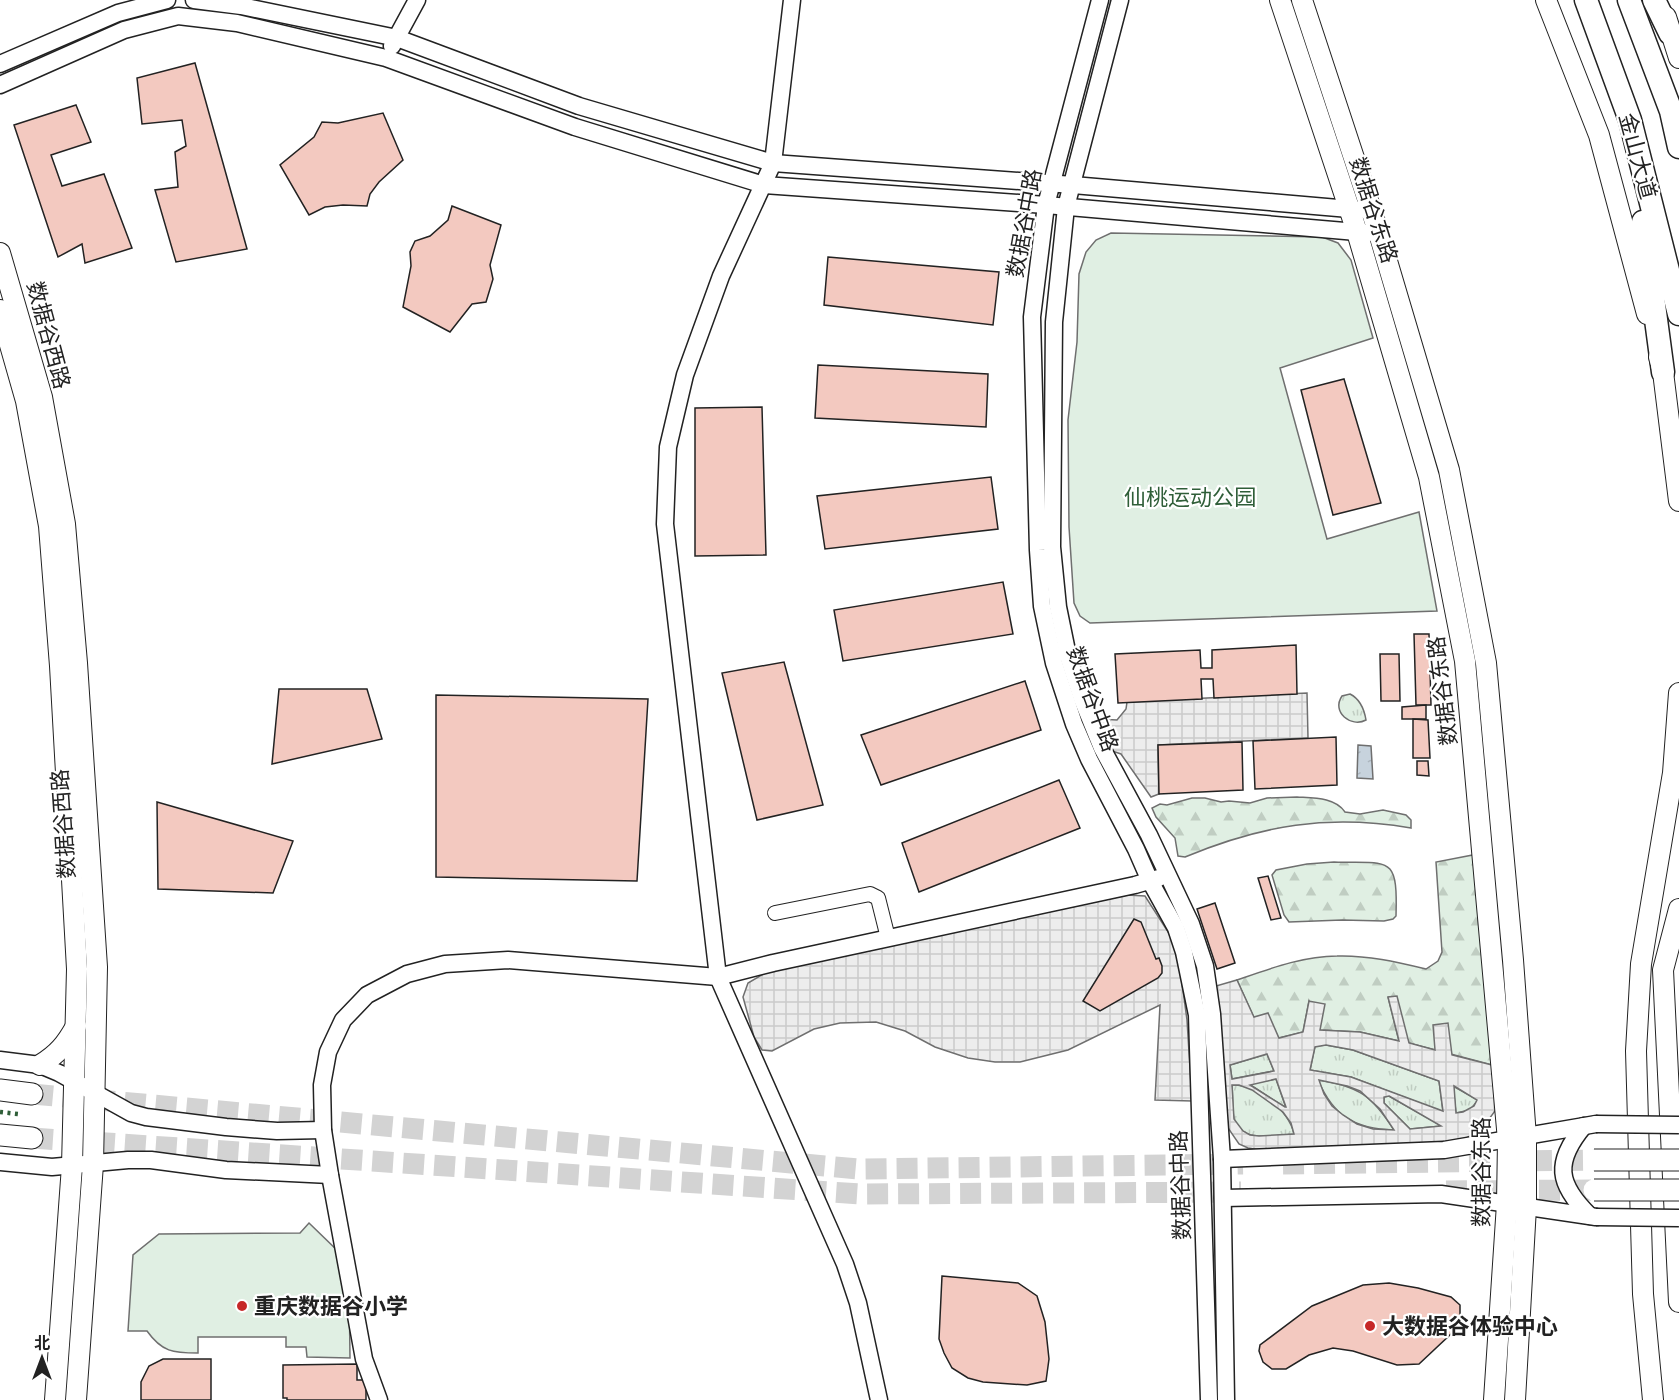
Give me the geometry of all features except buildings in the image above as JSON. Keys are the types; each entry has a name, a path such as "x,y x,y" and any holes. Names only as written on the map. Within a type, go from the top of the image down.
{"highway":[{"name":"金山大道","path":"1586,0 1630,120 1679,314"},
{"name":"金山大道","path":"1629,0 1671,111 1679,147"},
{"path":"1654,0 1670,33"},
{"path":"1630,120 1663,372"}],"main road":[{"name":"数据谷东路","path":"1280,0 1357,232 1429,477 1465,661 1517,1138"},
{"name":"数据谷东路","path":"1302,0 1379,234 1449,470 1486,663 1513,960 1517,1138 1515,1400"},
{"path":"1546,0 1599,135 1663,372 1679,501"},
{"path":"1660,0 1679,58"},
{"name":"数据谷西路","path":"0,253 42,397 65,524 77,969 72,1167 56,1400"},
{"name":"数据谷西路","path":"0,310 26,401 49,526 69,664 97,967 93,1164 76,1400"},
{"path":"1653,1400 1643,1294 1636,1051 1641,964 1673,773 1679,693"},
{"path":"1678,1295 1663,970 1679,909"},
{"path":"32,1064 55,1056 64,1047 76,1026"},
{"path":"0,1090 32,1094"},
{"path":"0,1134 32,1138"},
{"path":"1594,1160 1679,1160"},
{"path":"1594,1190 1679,1190"},
{"name":"数据谷东路","path":"1494,1400 1516,1205"}],"street":[{"path":"166,19 176,0"},
{"path":"194,0 241,6 397,38 579,106 773,163 1073,185 1371,211"},
{"path":"386,58 417,0"},
{"path":"792,0 773,163 721,276 685,375 668,447 665,524 718,977 845,1264 858,1303 879,1400"},
{"name":"数据谷中路","path":"1100,0 1046,205 1032,317 1038,550 1042,606 1054,663 1074,724 1089,759 1176,928 1184,952 1197,1015 1209,1400"},
{"name":"数据谷中路","path":"1121,0 1066,207 1054,322 1052,547 1058,607 1068,656 1082,699 1102,748 1149,835 1191,924 1205,966 1212,1014 1222,1159 1226,1400"},
{"path":"144,23 159,1"},
{"path":"0,64 118,13 159,1"},
{"path":"0,85 124,30 178,16 237,23 386,58 575,127 764,185 1046,205 1379,234"},
{"path":"379,1400 364,1359 323,1130 322,1085 328,1052 343,1020 367,995 407,974 445,964 508,960 718,977 1150,881 1166,875"},
{"path":"776,913 870,894 878,898 888,938"},
{"path":"0,1060 32,1064 75,1082 131,1113 146,1117 277,1131 323,1130"},
{"path":"1590,1125 1567,1148 1564,1169 1567,1187 1572,1197 1593,1217"},
{"path":"1222,1159 1444,1150 1590,1125 1679,1125"},
{"path":"0,1162 72,1167 128,1160 151,1160 226,1170 330,1175"},
{"path":"1223,1198 1441,1194 1593,1217 1679,1218"}],"green space":[{"name":"仙桃运动公园","path":"1111,233 1322,237 1338,243 1351,260 1373,338 1280,368 1327,539 1419,512 1437,611 1090,623 1080,616 1074,603 1069,527 1068,420 1077,342 1079,274 1086,252 1096,240"},
{"path":"1350,694 1361,704 1366,720 1354,722 1341,713 1339,702 1342,696"},
{"path":"1297,797 1330,801 1336,803 1345,812 1360,814 1383,810 1406,815 1411,820 1411,828 1352,822 1296,825 1241,837 1185,857 1178,856 1175,838 1156,817 1152,808 1160,804 1167,805 1192,798 1250,803 1267,798"},
{"path":"1478,854 1496,1066 1409,1043 1388,997 1399,1041 1360,1032 1320,1030 1309,1001 1303,1032 1279,1038 1254,1018 1237,980 1274,968 1312,958 1337,956 1371,958 1426,969 1438,961 1442,952 1436,862"},
{"path":"1334,862 1367,862 1386,866 1392,872 1395,881 1396,916 1384,921 1289,922 1284,915 1272,875 1276,870"},
{"path":"1326,1045 1353,1050 1439,1081 1443,1112 1351,1077 1310,1070 1315,1046"},
{"path":"1267,1054 1274,1071 1232,1079 1230,1065"},
{"path":"1276,1079 1286,1108 1249,1084"},
{"path":"1318,1080 1332,1082 1363,1094 1379,1109 1394,1130 1368,1127 1347,1118 1331,1103"},
{"path":"1232,1085 1252,1089 1271,1100 1286,1116 1294,1134 1260,1136 1244,1132 1234,1119"},
{"path":"1453,1086 1478,1100 1470,1110 1456,1113"},
{"path":"1389,1096 1442,1126 1410,1129 1384,1103 1384,1097"},
{"name":"重庆数据谷小学","path":"309,1223 343,1256 349,1281 350,1358 307,1357 306,1347 286,1347 286,1337 198,1337 198,1353 182,1353 163,1347 147,1331 128,1331 133,1255 159,1234 300,1233"}],"shaded area":[{"path":"1307,693 1308,738 1158,745 1159,794 1151,797 1121,754 1112,751 1099,719 1117,720 1126,709 1127,702"},
{"path":"1127,895 1145,896 1172,938 1180,968 1187,1020 1192,1101 1155,1100 1160,1005 1068,1050 1020,1062 995,1062 968,1058 935,1047 905,1031 876,1022 840,1023 814,1029 772,1051 762,1050 754,1037 743,997 748,983 765,973"},
{"path":"1237,980 1254,1017 1268,1013 1279,1038 1303,1032 1309,1001 1325,1004 1320,1030 1360,1032 1399,1041 1388,997 1397,996 1409,1043 1435,1050 1433,1025 1448,1023 1452,1055 1496,1066 1498,1101 1495,1111 1481,1130 1459,1142 1260,1150 1239,1144 1226,1125 1216,986","holes":["1326,1045 1353,1050 1439,1081 1443,1111 1351,1077 1310,1070 1315,1047","1267,1054 1274,1071 1232,1079 1230,1065","1276,1079 1285,1107 1250,1085","1319,1080 1360,1091 1380,1109 1394,1130 1373,1129 1357,1124 1332,1106","1232,1085 1252,1090 1283,1112 1291,1123 1294,1134 1259,1136 1243,1131 1234,1119","1454,1086 1477,1100 1474,1106 1456,1113","1389,1096 1441,1126 1410,1129 1384,1103 1384,1097"]}],"water":[{"path":"1358,745 1371,746 1373,779 1357,778"}],"tunnel":[{"path":"32,1094 858,1169 1243,1164"},
{"path":"32,1138 860,1194 1241,1192"},
{"path":"1283,1164 1594,1160"},
{"path":"1446,1191 1594,1190"}],"hedge":[{"path":"0,1112 18,1114"}],"place":[{"name":"重庆数据谷小学","path":"242,1306"},
{"name":"大数据谷体验中心","path":"1370,1326"}]}
